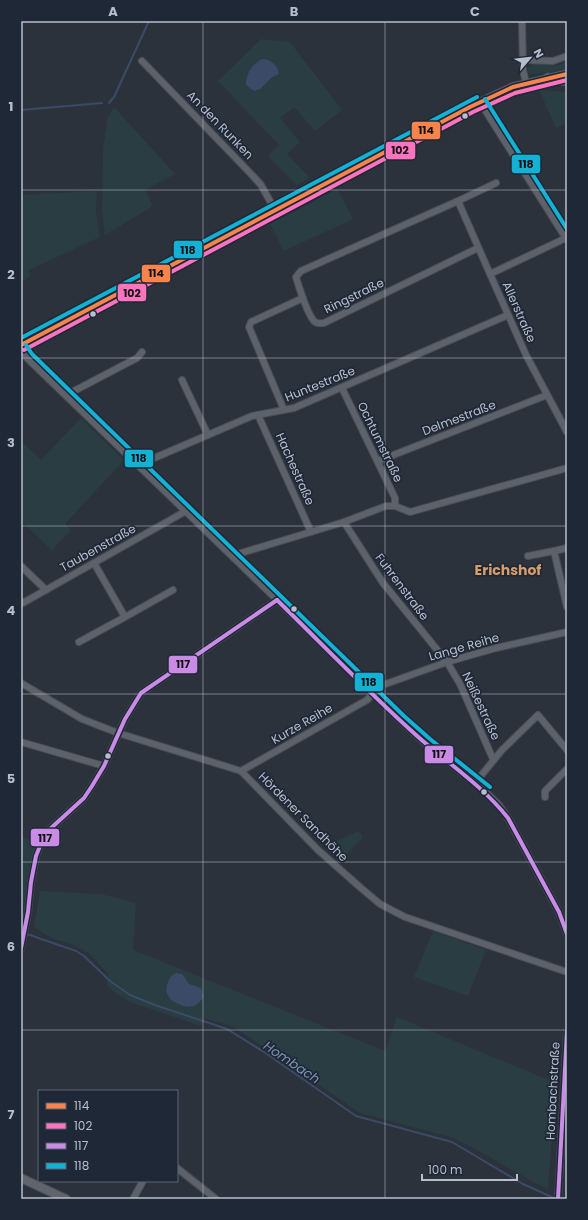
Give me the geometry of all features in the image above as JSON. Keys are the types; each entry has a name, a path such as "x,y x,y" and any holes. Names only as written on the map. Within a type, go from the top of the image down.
{"highway":[{"path":"548,78 567,81"}],"main road":[{"path":"21,345 480,102 513,87 567,74"},
{"path":"21,1178 66,1199"}],"street":[{"path":"522,21 523,60 526,83"},
{"path":"523,60 553,61 567,56"},
{"name":"An den Runken","path":"142,61 253,176 261,185 275,210"},
{"path":"480,102 566,239"},
{"name":"Ringstraße","path":"478,248 324,323 318,324 313,321 296,277 300,271 496,183"},
{"path":"458,201 490,274"},
{"name":"Allerstraße","path":"566,239 490,274 526,355 567,432"},
{"path":"284,410 249,327 251,322 303,298"},
{"name":"Huntestraße","path":"140,467 152,459 252,416 294,408 508,315"},
{"path":"21,348 27,358 186,511 372,694 426,744 486,792 499,805 508,818 559,912 566,926 567,934"},
{"path":"67,396 137,358 142,352"},
{"path":"182,380 208,436"},
{"name":"Ochtumstraße","path":"342,388 395,498 395,506"},
{"name":"Delmestraße","path":"378,461 547,395"},
{"name":"Hachestraße","path":"258,415 311,532"},
{"path":"234,558 241,553 344,522 386,506 395,506 410,512 567,468"},
{"name":"Taubenstraße","path":"21,604 186,511"},
{"name":"Fuhrenstraße","path":"344,522 383,583 447,662"},
{"path":"528,556 567,548"},
{"path":"554,551 567,607"},
{"path":"94,563 125,617"},
{"path":"21,566 46,590"},
{"path":"79,642 173,590"},
{"path":"21,948 31,882 36,856 40,846 50,829 84,798 104,766 125,719 141,693 277,600"},
{"name":"Lange Reihe","path":"372,694 380,686 447,662 496,648 567,632"},
{"name":"Neißestraße","path":"447,662 460,684 493,760"},
{"name":"Hördener Sandhöhe","path":"21,683 71,714 118,733 241,771 318,850 380,904 404,917 567,972"},
{"name":"Kurze Reihe","path":"241,771 367,700 372,694"},
{"path":"475,783 502,750 538,715 567,750"},
{"path":"21,742 104,766"},
{"path":"545,797 545,791 567,769"},
{"name":"Hombachstraße","path":"558,1197 567,1031"},
{"path":"178,1169 216,1199"},
{"path":"133,1199 142,1182"}],"green space":[{"path":"261,39 290,42 342,110 315,131 294,107 280,118 300,142 287,154 310,178 297,185 268,156 279,145 218,81"},
{"path":"567,61 567,69 537,74 527,73 528,67 534,64 558,65"},
{"path":"539,90 567,92 567,123 556,128"},
{"path":"114,107 175,174 145,190 153,206 105,235 102,212 103,149 108,117"},
{"path":"337,189 353,219 284,251 270,224"},
{"path":"97,191 96,212 100,237 29,270 30,277 21,282 21,195"},
{"path":"81,418 124,460 65,524 71,530 52,550 21,521 21,441 41,460"},
{"path":"358,831 363,837 341,860 327,846"},
{"path":"21,837 38,843 30,862 21,921"},
{"path":"40,891 101,894 136,903 133,950 385,1051 397,1017 556,1083 548,1189 454,1138 360,1113 234,1027 204,1018 201,1026 130,1002 107,986 108,974 89,953 71,944 51,938 34,927"},
{"path":"433,931 486,950 468,996 414,977"}],"water":[{"path":"262,59 273,63 279,74 271,78 260,89 254,91 246,85 247,77 250,70 258,61"},
{"path":"176,973 182,974 189,984 201,988 204,997 194,1006 183,1006 176,1003 169,997 166,989 167,985 172,975"}],"waterway":[{"path":"109,103 114,97 149,21"},
{"path":"21,110 102,103"},
{"name":"Hombach","path":"24,933 76,951 84,956 110,981 130,995 227,1029 264,1052 356,1116 452,1142 523,1184 556,1199"}],"transit line":[{"name":"114","path":"21,345 470,107 513,87 567,74"},
{"name":"102","path":"24,350 473,112 515,93 567,80"},
{"name":"118","path":"21,338 477,97"},
{"name":"118","path":"485,99 567,229"},
{"name":"118","path":"26,345 32,354 404,716 490,787"},
{"name":"117","path":"277,600 398,719 476,785 498,806 508,818 559,912 567,934"},
{"name":"117","path":"21,948 28,912 31,882 36,856 40,846 50,829 84,798 92,786 104,766 125,719 141,693 277,600"},
{"name":"117","path":"558,1199 567,1031"}],"district":[{"name":"Erichshof","path":"508,570"}]}
